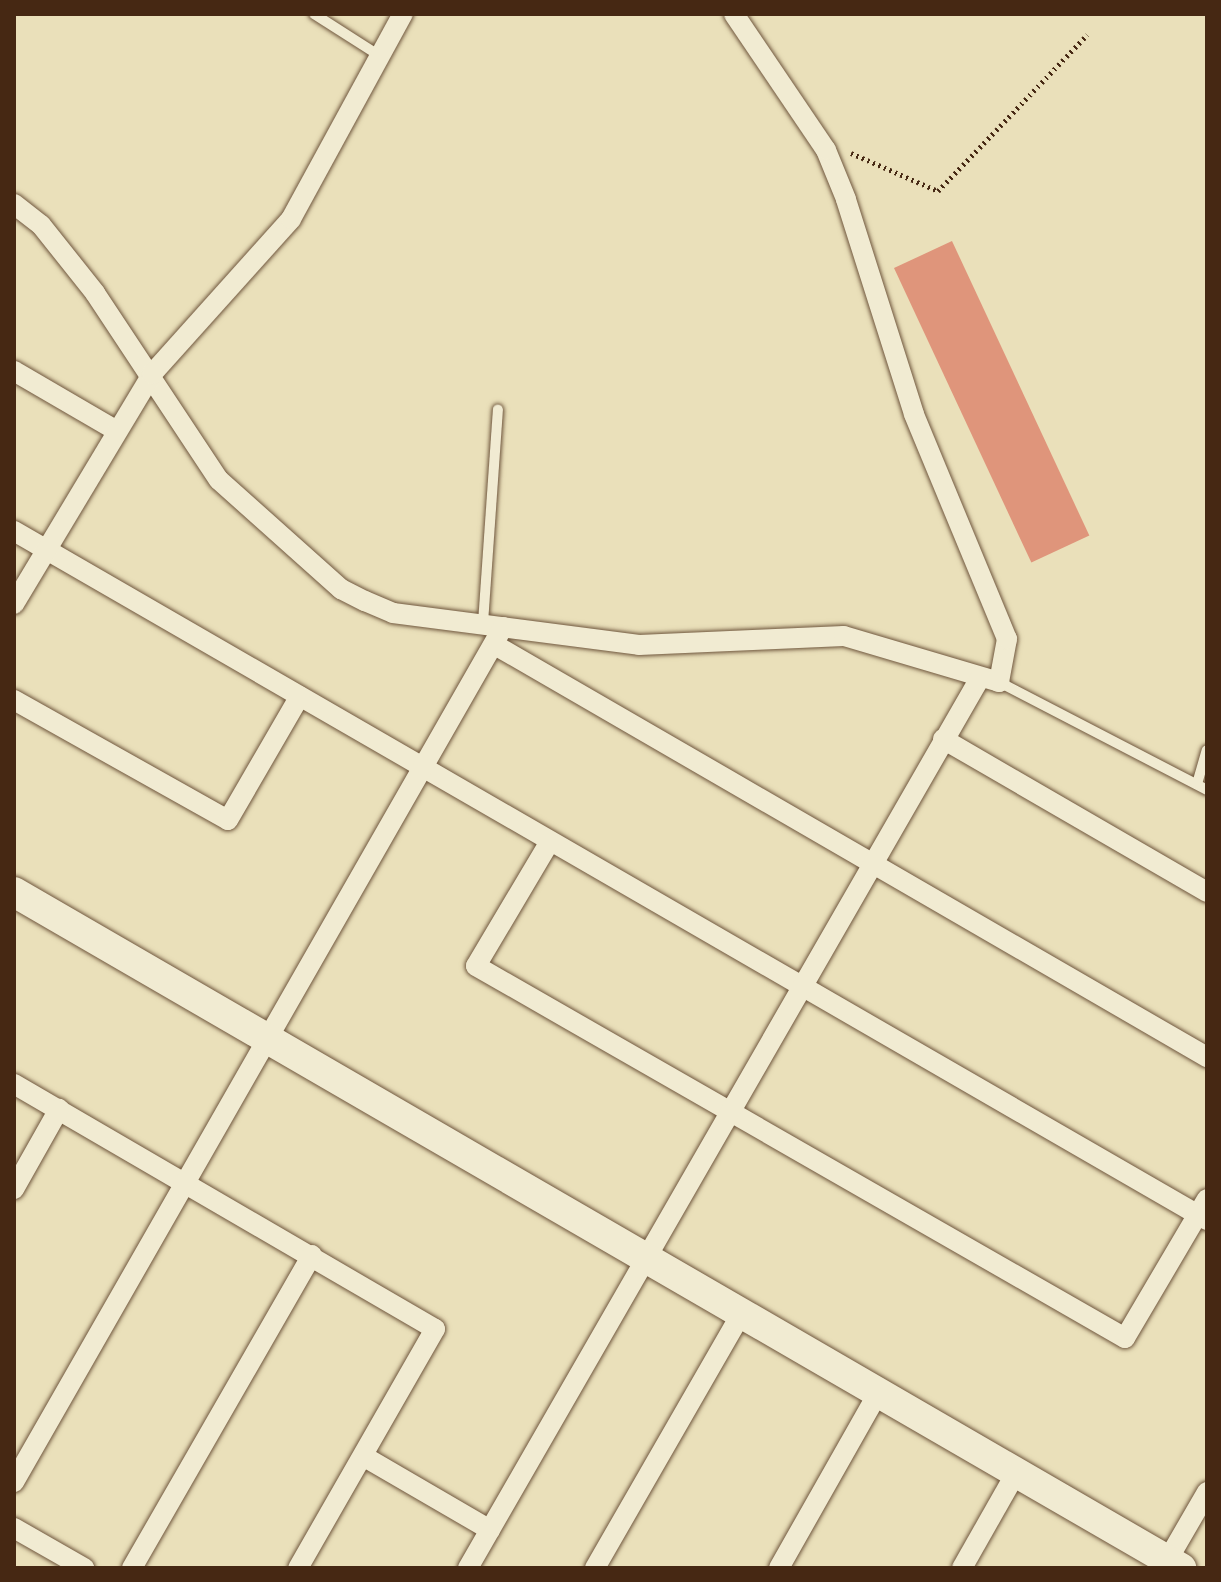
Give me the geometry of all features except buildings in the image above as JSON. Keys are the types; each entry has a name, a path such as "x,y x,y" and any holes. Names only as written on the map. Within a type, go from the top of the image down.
{"street":[{"path":"14,604 152,374 291,219 403,14"},
{"path":"468,1568 644,1256 730,1113 943,739 989,680 1007,639 914,414 846,199 817,138 734,14"},
{"path":"14,204 41,225 152,374 163,405 219,480 341,589 393,613 494,632 639,645 844,636 958,664 989,680"},
{"path":"14,371 117,431"},
{"path":"14,531 549,843 1204,1211 1125,1338 476,966 549,843"},
{"path":"14,1482 424,768 494,632"},
{"path":"494,632 874,863 1207,1057"},
{"path":"14,700 228,820 300,696"},
{"path":"943,739 1207,892"},
{"path":"14,892 742,1312 1171,1565 1207,1492"},
{"path":"14,1084 435,1329 298,1568"},
{"path":"14,1189 59,1109"},
{"path":"132,1568 312,1255"},
{"path":"595,1568 742,1312"},
{"path":"779,1568 878,1393"},
{"path":"363,1456 490,1530"},
{"path":"962,1568 1016,1473"},
{"path":"14,1528 84,1568"}],"lane":[{"path":"314,14 380,56"},
{"path":"494,632 498,410"},
{"path":"989,680 1202,787 1207,750"}],"path":[{"path":"817,138 938,191 1087,35"}]}
